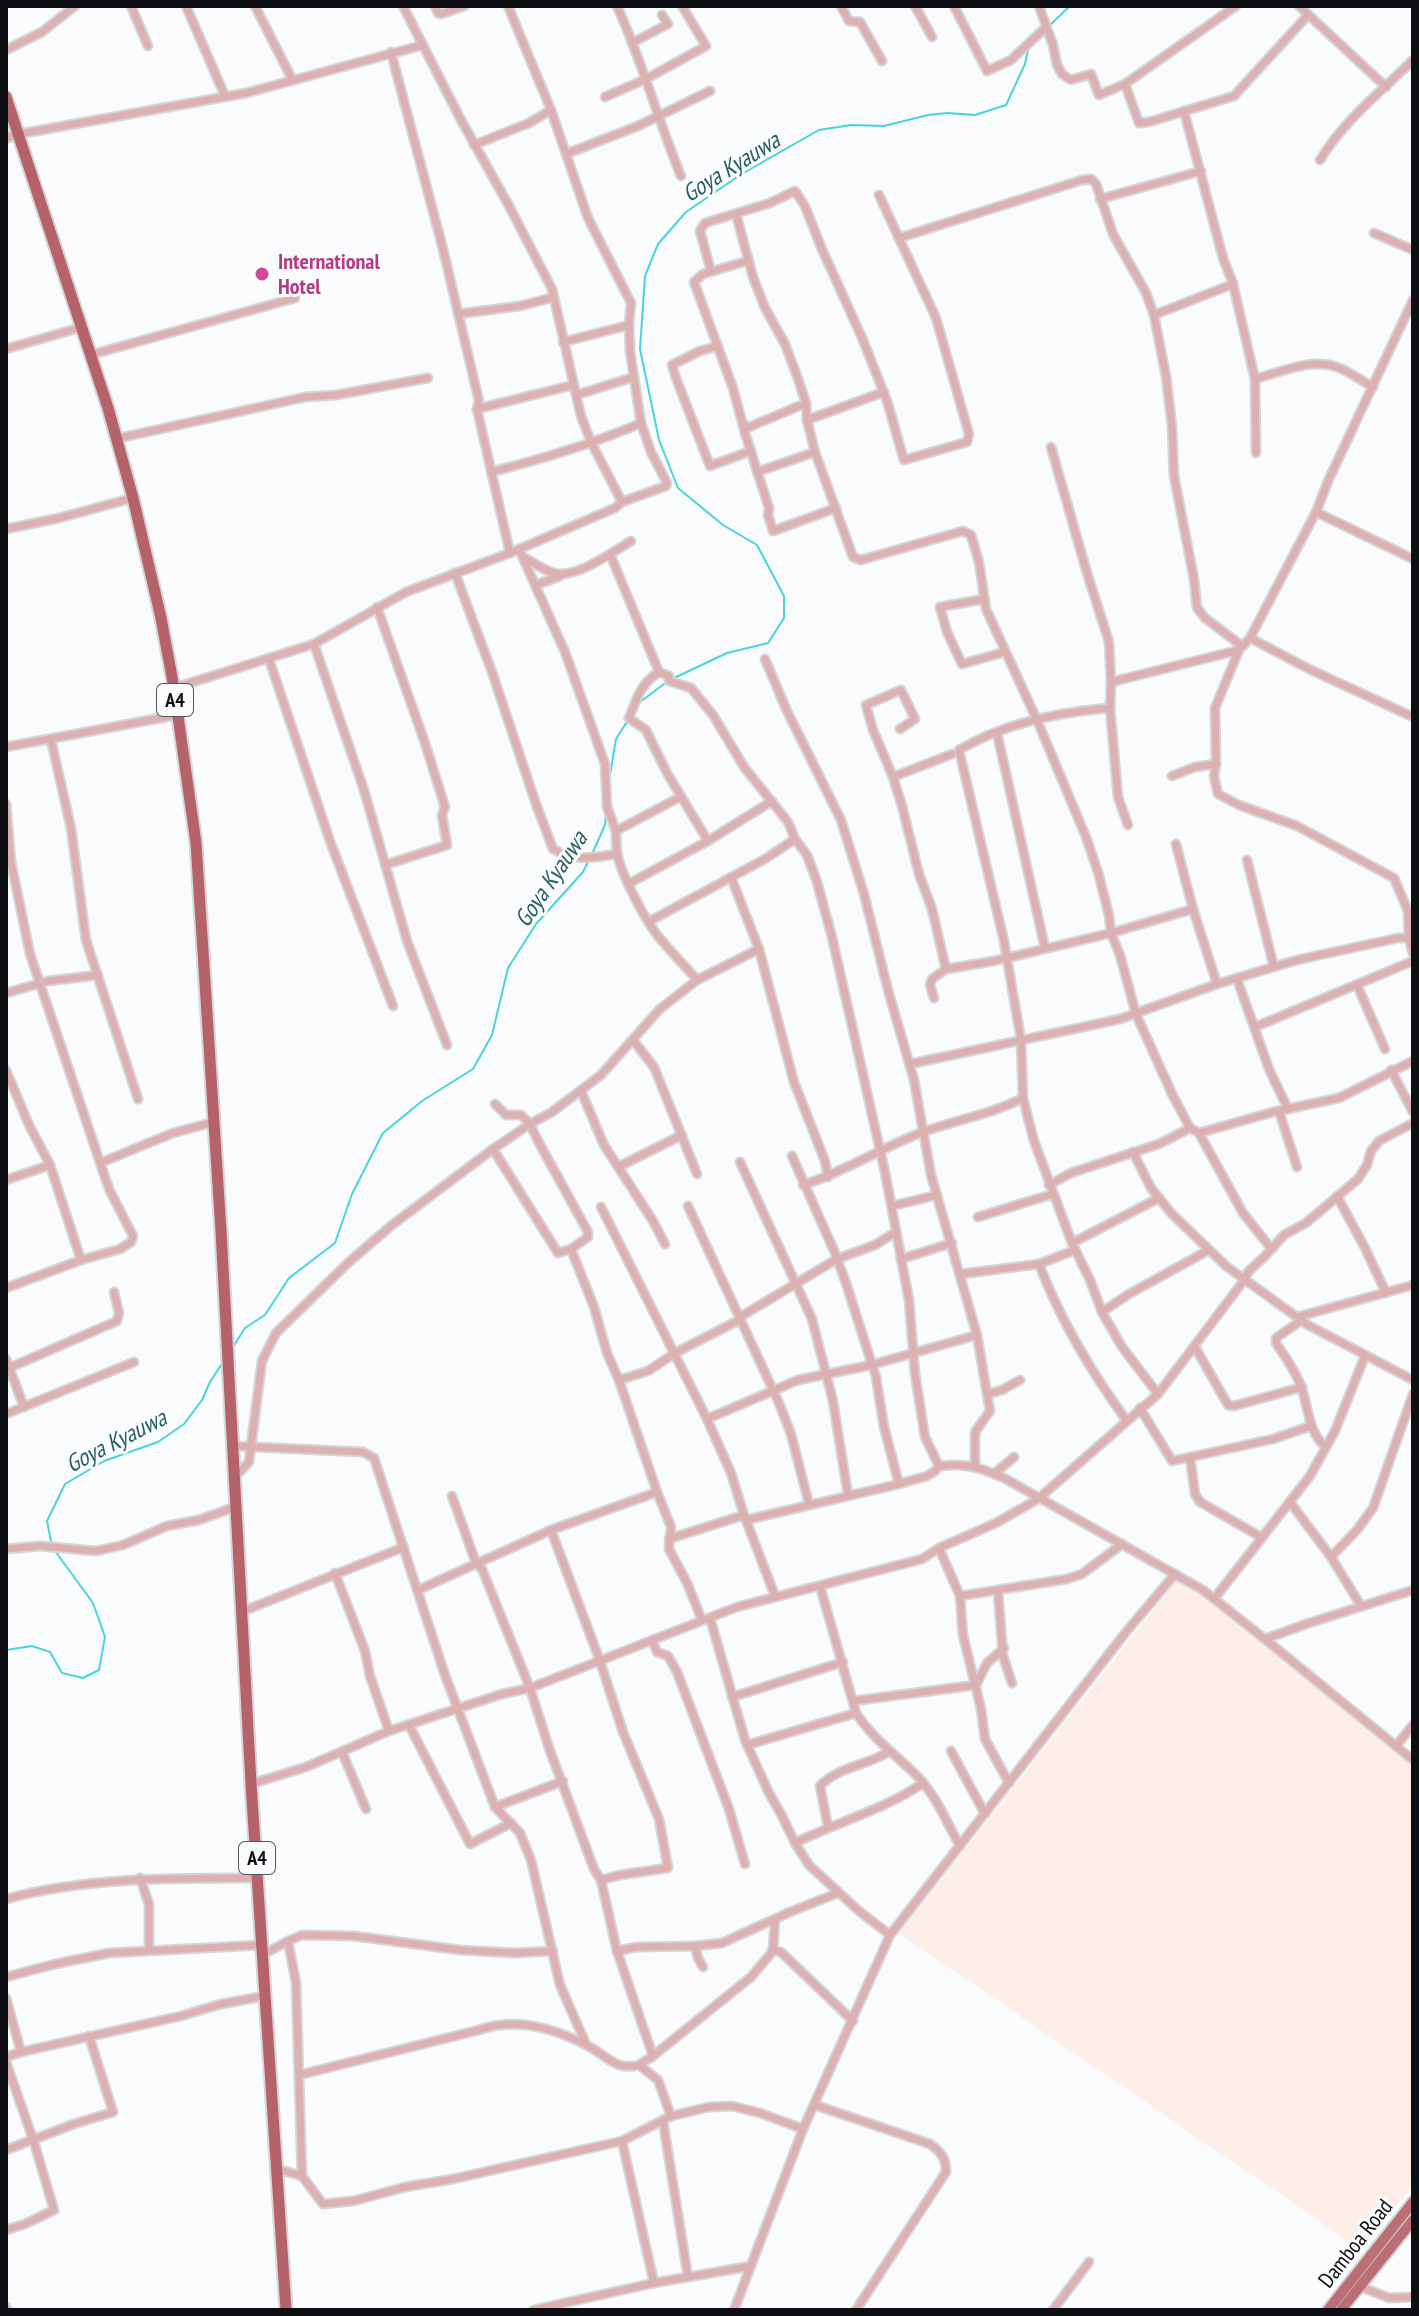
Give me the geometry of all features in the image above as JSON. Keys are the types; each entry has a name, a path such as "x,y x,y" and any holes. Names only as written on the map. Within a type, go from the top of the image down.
{"highway":[{"name":"A4","path":"6,97 108,408 133,498 174,688 196,843 251,1784 286,2310"}],"main road":[{"name":"Damboa Road","path":"1328,2310 1413,2202"},
{"name":"Damboa Road","path":"1341,2310 1413,2220"}],"street":[{"path":"6,50 42,32 75,6"},
{"path":"131,6 148,46"},
{"path":"186,6 225,96"},
{"path":"255,6 292,79"},
{"path":"403,6 552,289 573,385 591,442 622,502"},
{"path":"435,6 441,14 464,6"},
{"path":"174,688 314,644 406,592 510,553 521,553 622,502 658,490 667,483 641,423 629,325 631,303 588,218 551,110 508,6"},
{"path":"617,6 681,176"},
{"path":"605,97 646,79 706,46 682,6"},
{"path":"841,6 849,21 860,22 882,61"},
{"path":"915,6 932,37"},
{"path":"954,6 987,71 1011,60 1045,28"},
{"path":"1039,6 1062,74 1071,80 1091,74 1099,95 1125,84 1236,6"},
{"path":"1299,6 1386,87"},
{"path":"632,43 668,24 662,15"},
{"path":"1125,84 1139,123 1234,96 1308,15"},
{"path":"6,138 225,96 423,45"},
{"path":"391,52 443,249 479,401 477,409 510,553"},
{"path":"1320,160 1333,139 1413,60"},
{"path":"566,154 659,117 710,91"},
{"path":"474,145 529,123 551,110"},
{"path":"1184,111 1223,258 1233,284 1255,379 1256,453"},
{"path":"1100,199 1201,171"},
{"path":"899,238 1082,180 1091,179 1096,184 1113,234 1146,293 1154,315 1166,376 1174,476 1197,608 1240,648"},
{"path":"711,271 700,231 705,223 770,203 795,191 805,206 884,392 904,460 967,442 969,439 936,318 879,195"},
{"path":"736,214 747,261 765,308 785,344 806,403 815,452 853,557 861,560 966,531 971,535 979,562 986,609 1086,837 1136,1014 1190,1128 1199,1133 1243,1213 1273,1248"},
{"path":"1374,233 1413,250"},
{"path":"747,261 703,274 694,282 733,388 773,531 836,508"},
{"path":"1154,315 1233,284"},
{"path":"458,314 520,306 554,297"},
{"path":"90,355 295,298"},
{"path":"1413,300 1316,512 1250,638 1240,648 1215,708 1214,776 1218,794 1297,826 1394,878 1408,911 1413,953"},
{"path":"563,342 629,325"},
{"path":"6,349 82,327"},
{"path":"718,346 672,365 676,378 710,466 751,451"},
{"path":"1255,379 1296,367 1320,364 1338,367 1373,387"},
{"path":"576,395 634,377"},
{"path":"115,439 305,397 347,393 428,378"},
{"path":"477,409 573,385"},
{"path":"807,420 884,392"},
{"path":"742,422 747,428 806,403"},
{"path":"491,472 542,459 641,423"},
{"path":"1051,447 1109,642 1110,708 1118,797 1128,825"},
{"path":"757,472 815,452"},
{"path":"6,529 133,498"},
{"path":"1316,512 1413,559"},
{"path":"536,585 585,567 631,541"},
{"path":"521,553 551,572 562,575"},
{"path":"521,553 569,662 605,764 607,807 616,831 617,854 628,884 662,942 697,980"},
{"path":"610,554 659,672 669,676 669,681 691,688 713,715 744,767 788,822 795,839 807,855 829,923 880,1150 909,1300 925,1437 939,1466"},
{"path":"455,573 553,849 570,858 617,854"},
{"path":"984,599 940,607 947,632 962,664 1005,652"},
{"path":"377,607 445,807 442,815 447,845 385,865"},
{"path":"1250,638 1413,717"},
{"path":"314,644 360,777 407,941 447,1045"},
{"path":"1111,682 1240,648"},
{"path":"269,659 330,841 393,1006"},
{"path":"765,659 841,820 910,1064 922,1132 977,1335 988,1394 990,1411 975,1432 975,1466"},
{"path":"659,672 649,678 634,699 629,718 646,730 680,797 708,841"},
{"path":"900,729 915,719 901,690 866,705 893,777 946,969"},
{"path":"1110,708 1037,720 959,750 1006,957 1021,1040 1023,1098 1049,1185 1102,1312 1122,1347 1158,1394"},
{"path":"6,747 177,715"},
{"path":"997,733 1045,948"},
{"path":"51,740 71,828 86,940 138,1099"},
{"path":"893,777 952,754"},
{"path":"1172,776 1195,767 1216,764"},
{"path":"616,831 680,797"},
{"path":"628,884 708,841 772,801"},
{"path":"6,804 11,862 39,984 109,1189 133,1236 131,1242 120,1249 6,1288"},
{"path":"650,921 765,859 795,839"},
{"path":"1176,844 1217,984"},
{"path":"1247,860 1274,967"},
{"path":"731,877 759,949 790,1069 825,1161 828,1177"},
{"path":"934,998 930,985 932,979 946,969 1111,933 1193,909"},
{"path":"910,1064 1136,1014 1274,967 1409,938"},
{"path":"234,1478 249,1462 262,1361 276,1333 392,1225 493,1149 552,1112 601,1075 660,1009 697,980 759,949"},
{"path":"1255,1027 1413,961"},
{"path":"6,993 39,984 98,975"},
{"path":"1237,979 1269,1069 1288,1109"},
{"path":"1357,985 1385,1049"},
{"path":"633,1040 654,1067 697,1174"},
{"path":"1199,1133 1339,1098 1413,1061"},
{"path":"6,1070 50,1165 81,1260"},
{"path":"1391,1070 1413,1112"},
{"path":"581,1091 604,1145 665,1244"},
{"path":"803,1185 828,1177 922,1132 1005,1107 1023,1098"},
{"path":"493,1149 558,1253 571,1249 588,1237 530,1124 521,1115 506,1115 495,1104"},
{"path":"1279,1111 1297,1167"},
{"path":"100,1163 173,1133 214,1122"},
{"path":"251,1784 306,1767 389,1731 530,1688 706,1619 775,1596 905,1565 996,1523 1038,1499 1158,1394 1248,1272 1284,1235 1306,1223 1358,1179 1379,1141 1413,1123"},
{"path":"1049,1185 1071,1173 1159,1144 1190,1128"},
{"path":"618,1167 682,1135"},
{"path":"1133,1152 1159,1198 1172,1214 1226,1266 1299,1318 1413,1380"},
{"path":"792,1156 837,1259 876,1377 890,1454 899,1484"},
{"path":"740,1162 812,1319 833,1401 848,1495"},
{"path":"6,1180 50,1165"},
{"path":"978,1217 1053,1194"},
{"path":"892,1206 937,1195"},
{"path":"1337,1196 1386,1293"},
{"path":"961,1274 1039,1264 1159,1198"},
{"path":"688,1206 791,1434 809,1504"},
{"path":"601,1207 707,1419 731,1473 775,1596"},
{"path":"619,1380 648,1371 837,1259 875,1245 896,1232"},
{"path":"901,1259 952,1243"},
{"path":"571,1249 671,1527 669,1549 706,1619 747,1745 769,1793 809,1865 890,1935"},
{"path":"1102,1312 1209,1250"},
{"path":"1039,1264 1072,1336 1127,1421"},
{"path":"1326,1447 1318,1441 1311,1426 1302,1387 1276,1338 1299,1318 1413,1285"},
{"path":"24,1407 8,1364 117,1321 119,1313 114,1292"},
{"path":"707,1419 798,1380 871,1365 977,1335"},
{"path":"1195,1347 1228,1405 1302,1387"},
{"path":"1214,1599 1310,1476 1335,1431 1365,1356"},
{"path":"6,1414 134,1362"},
{"path":"988,1394 1020,1380"},
{"path":"1331,1557 1373,1508 1413,1394"},
{"path":"1140,1408 1172,1461 1273,1439 1311,1426"},
{"path":"233,1446 363,1452 374,1458 458,1708 495,1807 520,1833 531,1860 560,1985 586,2044"},
{"path":"994,1474 1014,1457"},
{"path":"1190,1457 1195,1494 1200,1502 1261,1537"},
{"path":"669,1539 745,1517 899,1484 927,1476 939,1466 975,1466 1122,1544 1214,1599 1413,1760"},
{"path":"418,1590 551,1530 657,1492"},
{"path":"452,1496 476,1563 482,1569 530,1688 549,1748 594,1869 601,1880 617,1951 653,2056"},
{"path":"1290,1502 1331,1557 1361,1606"},
{"path":"6,1549 40,1546 96,1551 123,1545 167,1526 199,1520 235,1507"},
{"path":"551,1530 623,1732 659,1819 668,1866 601,1880"},
{"path":"960,1596 1067,1579 1082,1574 1122,1544"},
{"path":"241,1612 404,1547"},
{"path":"939,1548 960,1596 963,1635 985,1739 1009,1783"},
{"path":"335,1573 365,1651 389,1731"},
{"path":"734,2310 803,2129 890,1935 1126,1632 1175,1574"},
{"path":"820,1586 856,1713 867,1730 931,1793 960,1846"},
{"path":"1265,1639 1413,1590"},
{"path":"998,1591 1003,1656 1012,1683"},
{"path":"652,1640 657,1652 668,1656 677,1672 729,1809 745,1864"},
{"path":"976,1685 987,1663 1004,1648"},
{"path":"732,1697 843,1662"},
{"path":"853,1701 976,1685"},
{"path":"747,1745 856,1713"},
{"path":"409,1725 470,1844 511,1823"},
{"path":"1396,1746 1413,1725"},
{"path":"828,1827 820,1786 823,1782 842,1770 876,1760 890,1751"},
{"path":"951,1751 985,1814"},
{"path":"342,1752 366,1809"},
{"path":"495,1807 563,1781"},
{"path":"795,1843 866,1813 923,1783"},
{"path":"6,1899 32,1892 140,1878 259,1878"},
{"path":"140,1878 149,1904 149,1950"},
{"path":"617,1951 637,1947 722,1943 838,1893"},
{"path":"299,2075 493,2025 517,2022 586,2044 620,2066 639,2065 751,1977 772,1950 775,1919"},
{"path":"6,1977 109,1953 264,1950 302,1935 354,1936 460,1950 515,1953 553,1951"},
{"path":"288,1941 296,1983 302,2176 323,2204 353,2201 622,2141 671,2116 709,2107 732,2106 803,2129"},
{"path":"695,1946 703,1967"},
{"path":"772,1950 781,1952 853,2021"},
{"path":"6,2230 54,2210 6,2060 21,2052 265,1996"},
{"path":"6,1998 21,2052"},
{"path":"6,2150 113,2112 89,2036"},
{"path":"639,2065 658,2080 671,2116"},
{"path":"815,2105 930,2144 946,2161 946,2172 856,2310"},
{"path":"663,2121 688,2277"},
{"path":"622,2141 654,2283"},
{"path":"277,2169 302,2176"},
{"path":"1053,2310 1089,2262"},
{"path":"533,2310 654,2283 751,2266"},
{"path":"1359,2286 1389,2298 1413,2297"},
{"path":"584,2299 586,2310"}],"shaded area":[{"path":"1179,1577 1413,1761 1413,2186 1360,2249 899,1933"}],"waterway":[{"name":"Goya Kyauwa","path":"1050,25 1070,6"},
{"name":"Goya Kyauwa","path":"674,678 727,653 768,643 784,618 784,596 757,545 723,525 678,488 659,440 640,349 645,276 658,244 686,212 740,175 819,130 851,125 884,126 947,113 975,115 1006,105 1025,64 1029,46"},
{"name":"Goya Kyauwa","path":"636,708 668,681"},
{"name":"Goya Kyauwa","path":"609,781 616,739 628,720"},
{"name":"Goya Kyauwa","path":"592,854 605,825 606,812"},
{"name":"Goya Kyauwa","path":"233,1347 245,1328 265,1315 289,1278 335,1243 352,1194 383,1133 422,1101 473,1069 492,1035 508,968 536,924 583,872 589,860"},
{"name":"Goya Kyauwa","path":"52,1546 47,1521 65,1484 104,1461 158,1442 184,1424 202,1400 223,1362"},
{"name":"Goya Kyauwa","path":"6,1650 32,1646 50,1652 62,1673 83,1678 99,1670 105,1637 93,1603 55,1551"}],"place":[{"name":"International Hotel","path":"262,274"}]}
